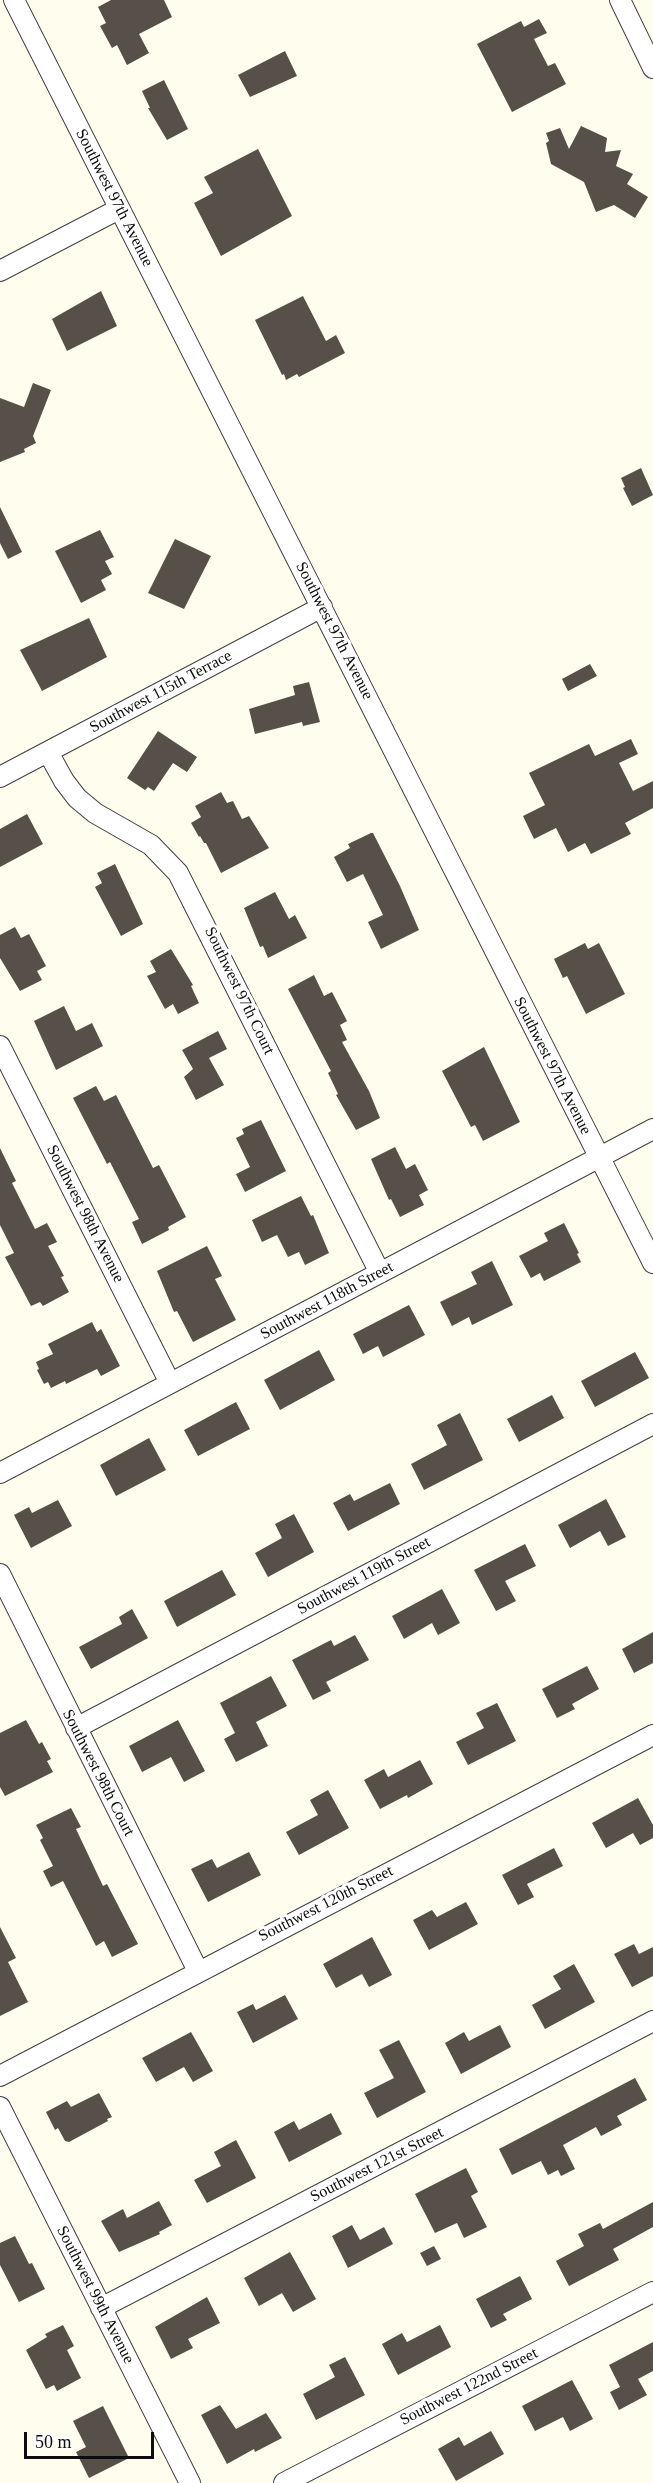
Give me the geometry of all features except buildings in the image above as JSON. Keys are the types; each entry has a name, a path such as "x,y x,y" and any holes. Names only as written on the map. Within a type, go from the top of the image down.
{"street":[{"name":"Southwest 97th Avenue","path":"14,0 653,1263"},
{"path":"620,0 653,68"},
{"path":"0,271 119,209"},
{"name":"Southwest 115th Terrace","path":"0,777 322,607"},
{"name":"Southwest 97th Court","path":"48,752 63,781 86,806 151,845 178,873 380,1273"},
{"name":"Southwest 98th Avenue","path":"0,1046 170,1383"},
{"name":"Southwest 118th Street","path":"0,1473 653,1129"},
{"name":"Southwest 119th Street","path":"76,1728 653,1424"},
{"name":"Southwest 98th Court","path":"0,1574 198,1971"},
{"name":"Southwest 120th Street","path":"0,2076 653,1735"},
{"name":"Southwest 121st Street","path":"101,2308 653,2021"},
{"name":"Southwest 99th Avenue","path":"0,2107 190,2483"},
{"name":"Southwest 122nd Street","path":"284,2483 653,2292"}]}
